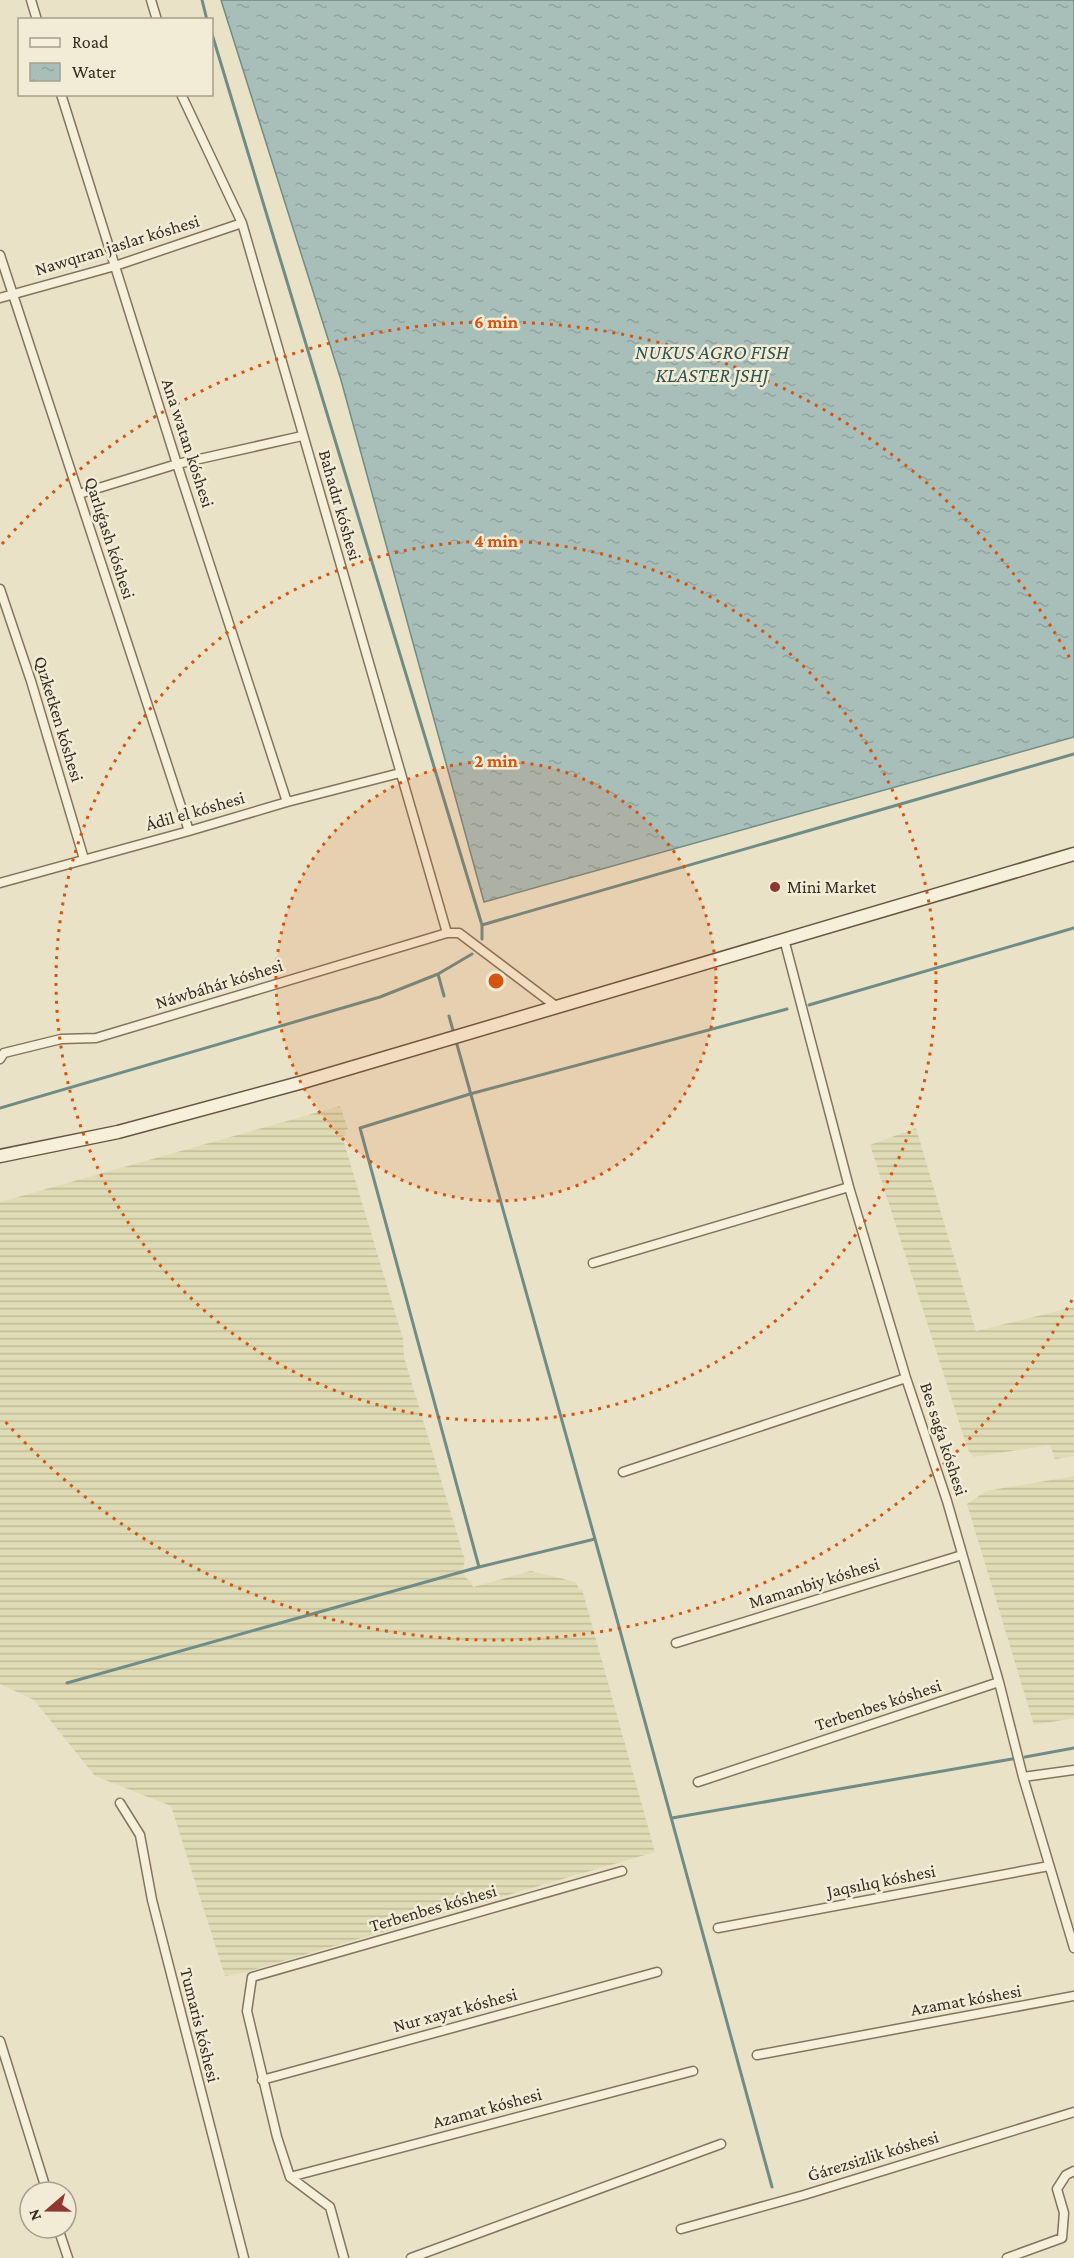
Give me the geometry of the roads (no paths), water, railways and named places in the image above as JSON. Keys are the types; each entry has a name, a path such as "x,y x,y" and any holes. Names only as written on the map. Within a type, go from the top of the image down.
{"main road":[{"path":"0,1156 118,1132 417,1048 681,972 784,939 1074,854"}],"street":[{"path":"31,0 36,18"},
{"path":"151,0 156,18"},
{"name":"Ana watan kóshesi","path":"62,96 177,464 287,801"},
{"name":"Bahadır kóshesi","path":"182,96 242,223 447,933"},
{"name":"Nawqıran jaslar kóshesi","path":"0,298 115,266 242,223"},
{"name":"Qarlıǵash kóshesi","path":"0,255 189,831"},
{"path":"79,494 177,464 302,436"},
{"name":"Qızketken kóshesi","path":"0,589 32,681 84,860"},
{"name":"Ádil el kóshesi","path":"0,883 189,831 287,801 400,773"},
{"path":"447,933 459,933 557,1007"},
{"name":"Náwbáhár kóshesi","path":"0,1059 4,1053 61,1039 96,1038 447,933"},
{"name":"Bes saǵa kóshesi","path":"784,939 849,1187 962,1555 999,1682 1023,1777 1074,1948"},
{"path":"593,1263 849,1187"},
{"path":"623,1472 906,1378"},
{"name":"Mamanbiy kóshesi","path":"676,1643 962,1555"},
{"name":"Terbenbes kóshesi","path":"698,1782 999,1682"},
{"path":"1023,1777 1074,1770"},
{"name":"Tumaris kóshesi","path":"120,1803 140,1834 152,1900 244,2258"},
{"name":"Jaqsılıq kóshesi","path":"718,1928 1049,1866"},
{"name":"Terbenbes kóshesi","path":"262,2080 247,2011 252,1977 622,1871"},
{"name":"Nur xayat kóshesi","path":"262,2080 657,1972"},
{"name":"Azamat kóshesi","path":"757,2055 1074,1996"},
{"path":"0,2041 43,2180"},
{"name":"Azamat kóshesi","path":"290,2177 693,2071"},
{"path":"262,2080 290,2177 330,2207 344,2258"},
{"name":"Ǵárezsizlik kóshesi","path":"681,2229 804,2195 1074,2112"},
{"path":"411,2258 721,2144"},
{"path":"1007,2258 1062,2238 1064,2213 1057,2189 1066,2175 1074,2171"},
{"path":"62,2240 68,2258"}],"water":[{"name":"NUKUS AGRO FISH KLASTER JSHJ","path":"221,0 1074,0 1074,737 484,902 341,380"}],"waterway":[{"path":"202,0 206,18"},
{"path":"213,37 482,925 482,939"},
{"path":"482,925 1074,754"},
{"path":"809,1005 1074,928"},
{"path":"438,974 472,954"},
{"path":"0,1108 380,997 438,974 444,996"},
{"path":"67,1683 479,1567 360,1128 470,1094 787,1009"},
{"path":"449,1016 454,1034"},
{"path":"456,1041 772,2187"},
{"path":"479,1567 595,1539"},
{"path":"1025,1757 1074,1748"},
{"path":"672,1818 1012,1759"}],"place":[{"name":"Mini Market","path":"775,887"}]}
